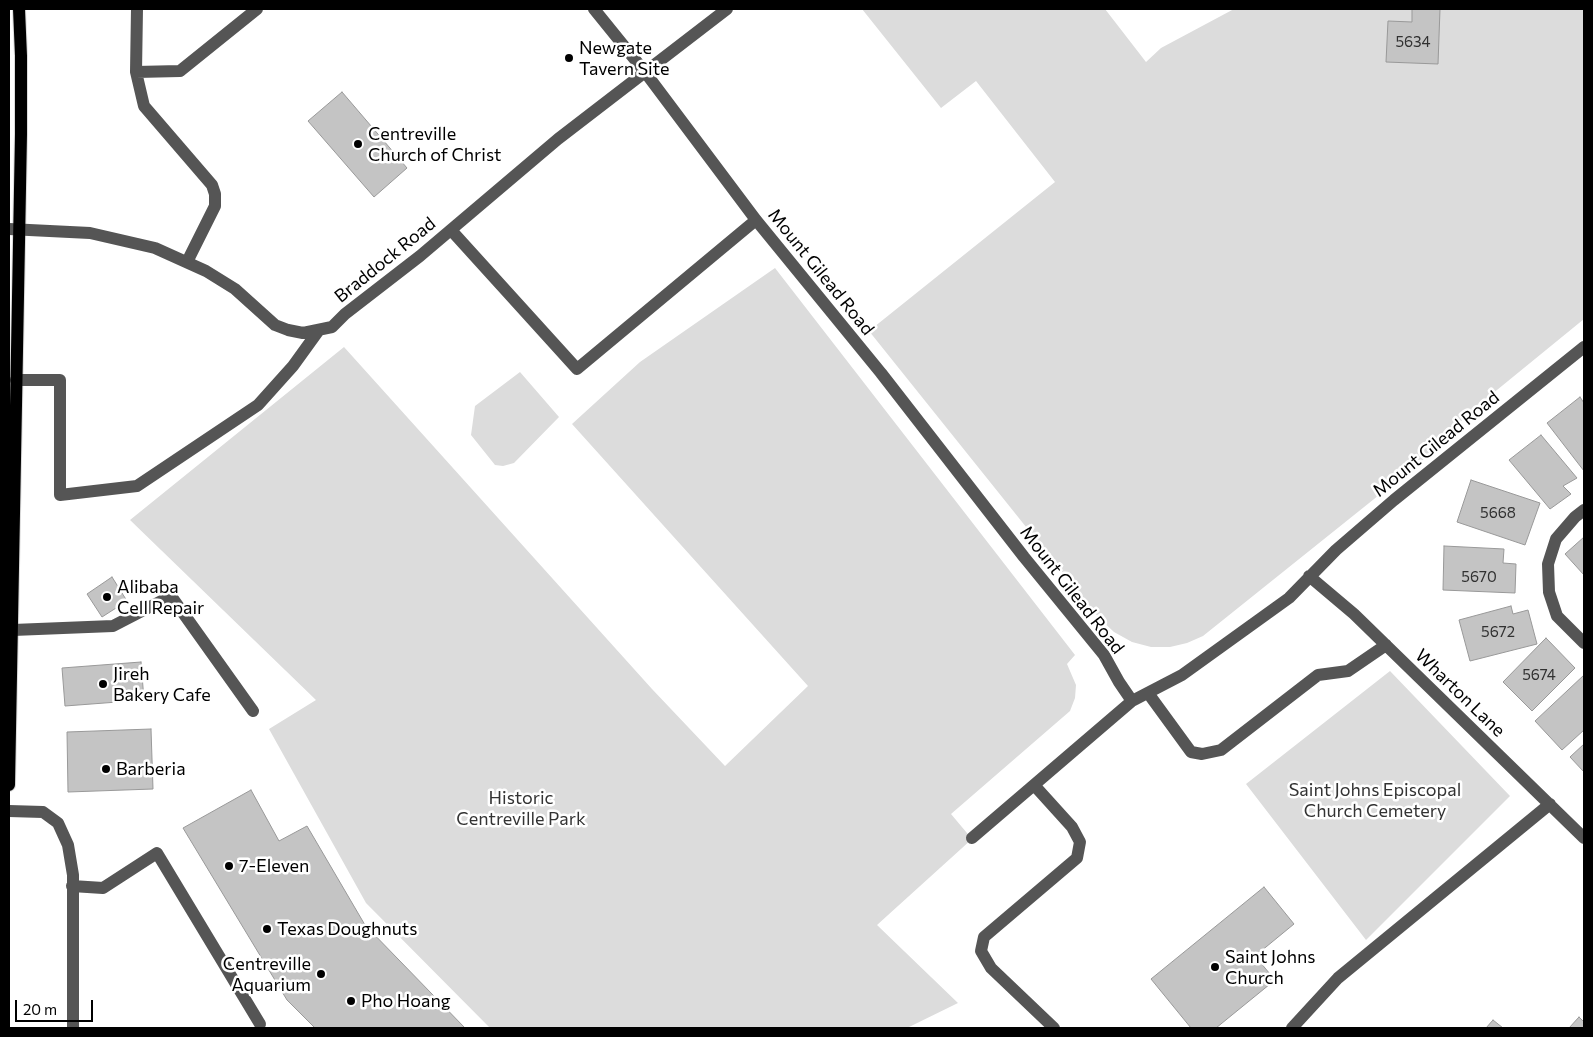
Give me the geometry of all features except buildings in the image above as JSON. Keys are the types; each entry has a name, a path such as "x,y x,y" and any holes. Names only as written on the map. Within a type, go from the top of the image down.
{"main road":[{"path":"9,785 16,380 14,229 21,114 19,9"}],"street":[{"path":"137,9 136,72 144,106 212,184 215,194 215,206 187,262"},
{"path":"136,72 180,71 257,9"},
{"name":"Mount Gilead Road","path":"594,9 645,72 756,220 881,373 1104,655 1132,701 1182,675 1289,598 1336,550 1394,500 1583,350"},
{"name":"Braddock Road","path":"14,229 90,233 156,248 206,271 234,289 275,324 288,330 303,333 332,326 451,230 558,139 727,9"},
{"path":"451,230 577,369 756,220"},
{"path":"16,380 60,380 60,495 137,486 258,405 293,366 319,330"},
{"path":"1584,510 1575,517 1556,539 1548,564 1549,592 1557,616 1584,643"},
{"name":"Wharton Lane","path":"1309,576 1354,614 1584,838"},
{"path":"13,630 113,626 171,596 253,711"},
{"path":"1148,693 1191,752 1202,754 1221,750 1318,675 1348,671 1386,645"},
{"path":"972,838 1132,701"},
{"path":"1034,785 1072,827 1080,842 1077,858 984,937 982,952 991,968 1054,1028"},
{"path":"1292,1028 1338,978 1550,804"},
{"path":"9,810 43,812 58,823 68,845 72,875 73,1028"},
{"path":"72,886 103,888 157,853 260,1027"}],"green space":[{"path":"862,9 1105,9 1146,62 1161,48 1234,9 1584,9 1584,319 1470,412 1429,455 1203,636 1187,643 1170,647 1151,647 1132,642 1114,632 1099,618 869,331 1055,182 976,81 941,108"},
{"name":"Historic Centreville Park","path":"775,268 1075,655 1067,664 1076,685 1075,698 1070,711 951,814 972,839 877,925 958,1003 907,1028 490,1028 366,903 269,729 316,700 130,520 344,347 652,689 725,766 808,686 572,424 640,362"},
{"path":"520,372 559,417 514,463 503,466 495,465 471,435 475,406"},
{"name":"Saint Johns Episcopal Church Cemetery","path":"1390,671 1510,796 1366,940 1246,784"}],"place":[{"name":"Newgate Tavern Site","path":"569,58"},
{"name":"Centreville Church of Christ","path":"358,144"},
{"name":"Alibaba Cell Repair","path":"107,597"},
{"name":"Jireh Bakery Cafe","path":"103,684"},
{"name":"Barberia","path":"106,769"},
{"name":"7-Eleven","path":"229,866"},
{"name":"Texas Doughnuts","path":"267,929"},
{"name":"Saint Johns Church","path":"1215,967"},
{"name":"Centreville Aquarium","path":"321,974"},
{"name":"Pho Hoang","path":"351,1001"}]}
